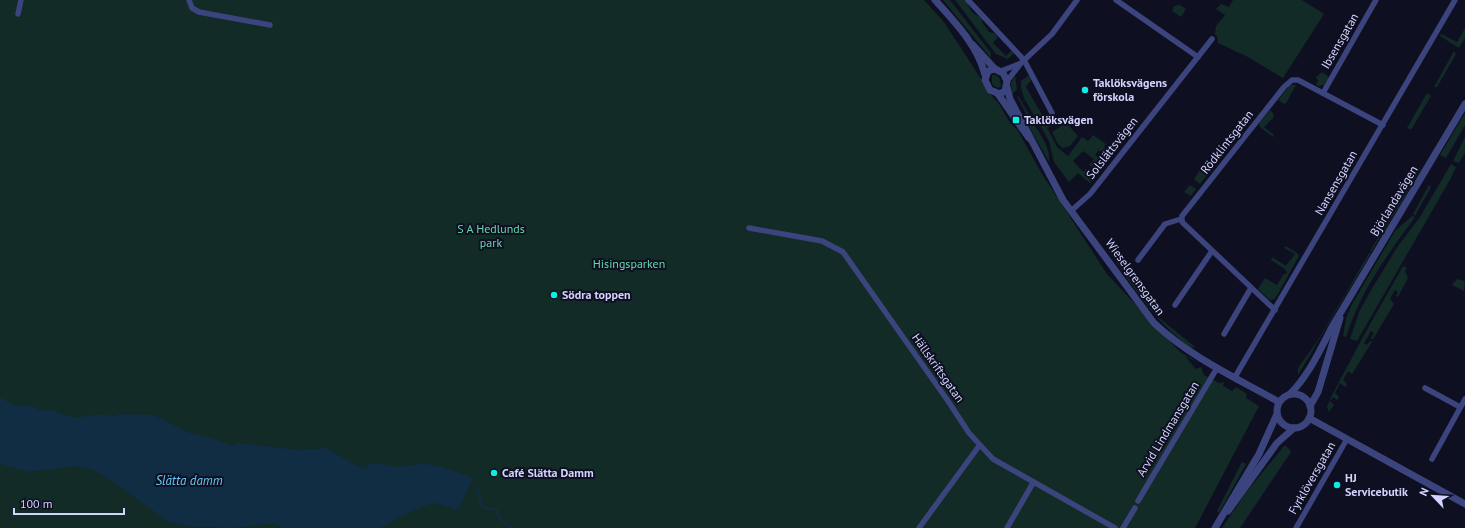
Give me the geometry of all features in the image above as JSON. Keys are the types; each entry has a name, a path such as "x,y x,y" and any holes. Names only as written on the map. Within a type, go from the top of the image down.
{"street":[{"path":"18,14 21,0"},
{"path":"189,0 190,6 199,12 270,25"},
{"name":"Wieselgrensgatan","path":"935,0 972,44 998,70 1007,84 1010,99 1027,128 1030,139 1071,212 1102,250 1154,323 1181,346 1279,402"},
{"path":"968,0 1023,62 1052,113"},
{"path":"998,94 1003,93 1007,84 1023,62 1052,34 1077,0"},
{"path":"1116,0 1198,57"},
{"name":"Ibsensgatan","path":"1323,92 1376,0"},
{"name":"Nansensgatan","path":"1235,377 1455,0"},
{"name":"Solslättsvägen","path":"1071,212 1093,190 1212,39"},
{"name":"Wieselgrensgatan","path":"972,44 983,66 987,87 992,92 998,94 1023,132 1030,139"},
{"path":"985,75 990,70 998,70 1023,62"},
{"name":"Rödklintsgatan","path":"1138,260 1165,224 1181,219 1284,87 1292,80 1298,80 1323,92"},
{"path":"1323,92 1382,125"},
{"name":"Björlandavägen","path":"1279,402 1290,394 1312,364 1465,104"},
{"path":"1181,219 1212,251 1275,310"},
{"name":"Hällskriftsgatan","path":"749,228 822,241 846,255 979,446 993,459 1115,528"},
{"path":"1175,305 1212,251"},
{"path":"1224,334 1252,288"},
{"name":"Björlandavägen","path":"1309,418 1310,406 1318,392 1343,310"},
{"name":"Arvid Lindmansgatan","path":"1138,501 1218,368"},
{"path":"1426,388 1460,408"},
{"path":"1290,394 1301,395 1307,400 1310,406"},
{"path":"1432,459 1465,399"},
{"path":"1215,528 1259,454 1277,414 1279,402"},
{"path":"1277,414 1282,423 1294,428"},
{"path":"1223,515 1230,509 1277,443 1294,428 1300,426 1309,418 1465,504"},
{"name":"Fyrklöversgatan","path":"1296,528 1347,439"},
{"path":"919,528 979,446"},
{"path":"1007,528 1033,483"},
{"path":"1122,528 1135,508"}],"green space":[{"name":"S A Hedlunds park","path":"0,0 924,0 944,22 994,99 1013,126 1017,129 1042,174 1107,274 1180,352 1201,364 1185,356 1196,369 1201,367 1204,375 1219,383 1224,382 1223,386 1232,391 1236,387 1247,394 1246,398 1259,406 1195,528 0,528"},
{"path":"943,0 950,0 991,53 991,58"},
{"path":"955,0 965,0 972,12 981,17 982,22 989,32 994,33 998,37 993,43 1006,56 1011,51 1014,53 1008,59 996,54"},
{"path":"1233,0 1302,0 1324,14 1283,78 1248,57 1218,43 1217,35 1215,35 1216,26 1225,15 1216,9 1221,4 1229,7"},
{"path":"1180,5 1186,9 1181,17 1172,11 1174,6"},
{"path":"1465,28 1465,38 1459,48 1440,36 1441,34 1457,42"},
{"path":"1454,51 1456,54 1437,87 1434,87"},
{"path":"1322,72 1329,77 1324,85 1318,86 1316,85 1318,81 1316,77"},
{"path":"992,75 996,75 1000,79 1001,87 997,88 992,84"},
{"path":"1015,75 1017,90 1012,94 1011,83"},
{"path":"1029,75 1031,80 1026,87 1045,120 1049,121 1051,125 1047,128 1057,147 1068,156 1082,137 1088,141 1093,135 1106,144 1104,147 1110,151 1114,147 1118,150 1110,158 1099,150 1095,155 1106,165 1100,172 1089,165 1094,159 1083,151 1073,161 1083,172 1086,169 1095,178 1090,183 1078,173 1069,182 1054,162 1049,141 1024,98 1021,88 1021,81"},
{"path":"1290,85 1296,85 1284,104 1278,100"},
{"path":"1427,93 1431,96 1411,130 1407,128"},
{"path":"1017,96 1030,116 1028,118"},
{"path":"1270,110 1274,117 1264,127 1274,135 1273,137 1260,127 1259,123"},
{"path":"1465,113 1465,125 1446,158 1440,155"},
{"path":"1031,120 1046,145 1049,162 1027,123"},
{"path":"1068,122 1071,123 1069,126 1078,136 1070,146 1063,148 1058,144 1052,132"},
{"path":"1465,137 1465,153 1459,163 1453,161"},
{"path":"1451,164 1456,167 1451,178 1357,341 1350,339 1360,310 1370,292 1398,246 1420,217"},
{"path":"1420,167 1420,170 1397,210 1395,209"},
{"path":"1200,170 1208,174 1200,184 1194,179"},
{"path":"1190,185 1196,189 1191,196 1184,192"},
{"path":"1429,185 1431,187 1415,216 1413,214"},
{"path":"1395,210 1396,211 1371,252 1370,251"},
{"path":"1412,216 1415,217 1375,274 1359,304 1346,337 1343,336 1346,319 1351,306 1395,231"},
{"path":"1286,246 1299,256 1275,299 1270,300 1258,289 1265,278 1277,285 1283,275 1287,273 1285,269 1271,260 1272,257 1286,266 1295,254 1284,248"},
{"path":"1106,247 1158,317 1195,347 1191,348 1154,314"},
{"path":"1369,253 1371,253 1345,295"},
{"path":"1403,266 1407,268 1405,271 1408,278 1398,297 1396,296 1398,292 1395,290 1390,299 1394,304 1373,339 1371,338 1374,333 1371,331 1364,343 1367,345 1370,341 1372,342 1352,374 1348,371 1343,380 1347,384 1345,387 1340,383 1335,393 1339,397 1337,400 1333,397 1330,401 1334,405 1329,412 1327,407 1331,397"},
{"path":"1457,279 1465,281 1464,291 1452,285"},
{"path":"1344,296 1298,375 1298,368 1318,340"},
{"path":"1285,445 1291,451 1289,455 1240,528 1222,528 1247,491"},
{"path":"1242,462 1246,464 1219,513 1217,511"}],"water":[{"name":"Slätta damm","path":"0,398 18,406 31,406 40,411 50,410 71,417 100,415 116,417 118,414 153,415 192,434 212,438 232,446 240,443 297,450 326,448 355,465 364,468 368,465 376,463 397,467 428,464 473,478 460,506 456,510 436,503 427,505 380,528 282,528 276,523 233,528 183,526 167,521 115,483 93,470 76,466 30,472 0,464"}],"waterway":[{"path":"477,487 482,507 497,510 499,518 512,528"}],"place":[{"name":"Taklöksvägens förskola","path":"1085,90"},
{"name":"Taklöksvägen","path":"1016,120"},
{"name":"Södra toppen","path":"554,295"},
{"name":"Café Slätta Damm","path":"494,473"},
{"name":"HJ Servicebutik","path":"1337,485"}],"park label":[{"name":"Hisingsparken","path":"629,264"}]}
